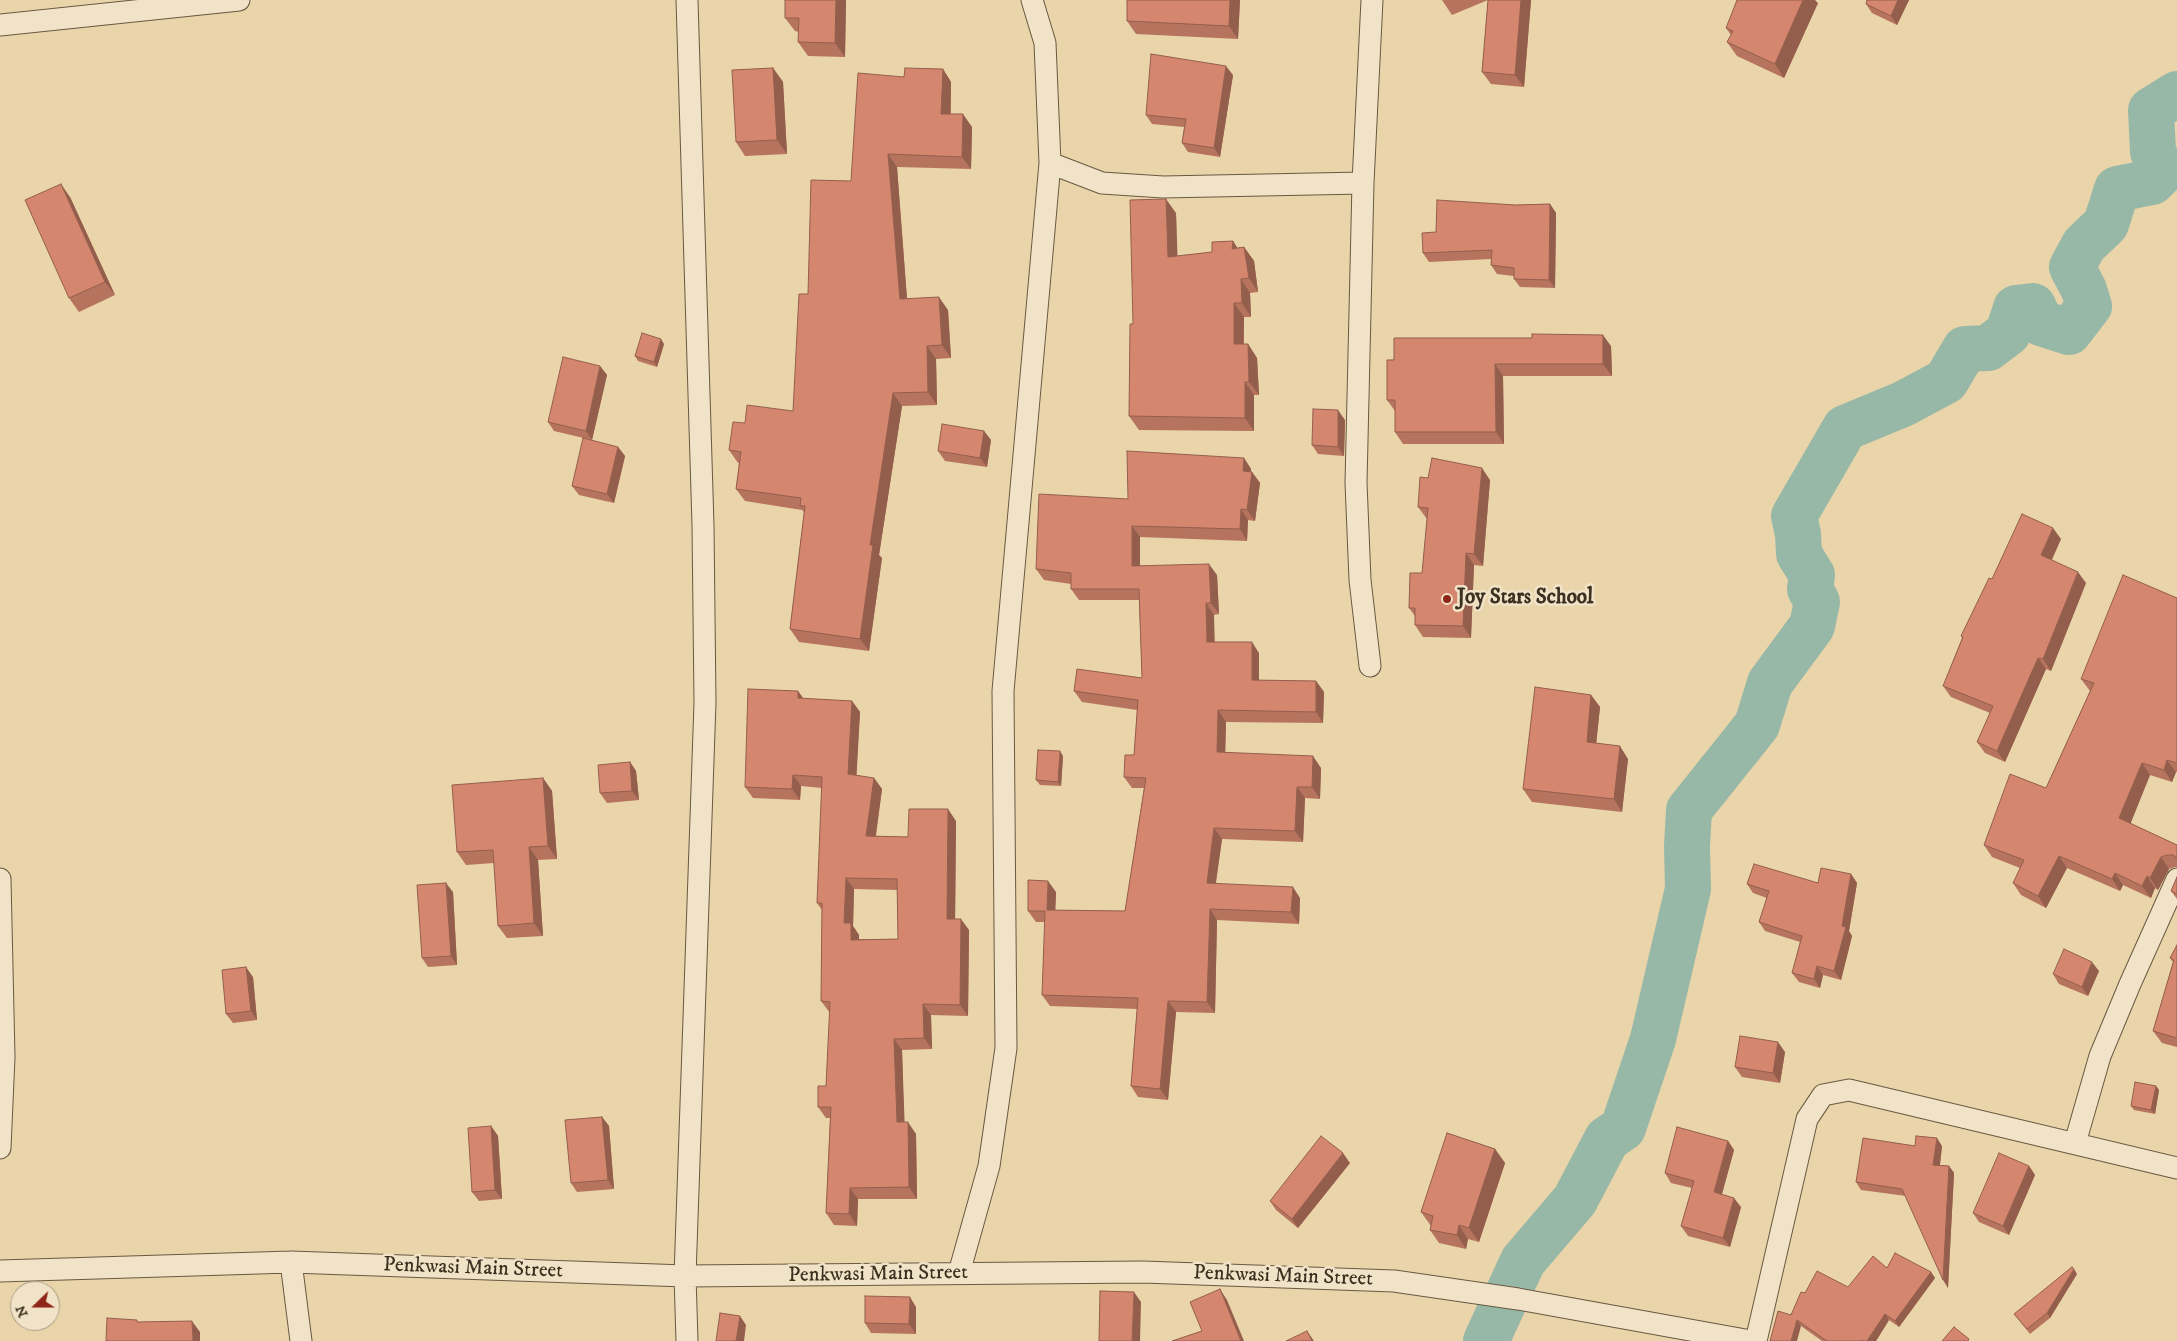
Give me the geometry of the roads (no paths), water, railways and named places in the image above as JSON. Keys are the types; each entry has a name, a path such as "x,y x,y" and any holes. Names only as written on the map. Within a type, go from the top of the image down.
{"street":[{"path":"0,25 239,0"},
{"path":"687,0 703,515 705,703 685,1276 687,1341"},
{"path":"959,1273 989,1166 1006,1048 1003,691 1050,163 1044,44 1032,0"},
{"path":"1370,666 1360,580 1356,483 1363,183 1372,0"},
{"path":"1050,163 1102,183 1163,186 1363,183"},
{"path":"0,879 4,1057 0,1148"},
{"path":"2075,1143 2100,1056 2177,879"},
{"path":"1756,1341 1807,1119 1823,1095 1849,1090 2177,1168"},
{"path":"291,1262 301,1341"},
{"name":"Penkwasi Main Street","path":"0,1271 291,1262 685,1276 1143,1272 1394,1281 1518,1299 1751,1341"}],"waterway":[{"path":"1486,1341 1523,1261 1575,1200 1607,1139 1623,1128 1653,1039 1688,889 1687,846 1689,810 1757,725 1770,683 1812,626 1817,602 1810,589 1812,575 1799,554 1798,534 1794,516 1845,428 1903,404 1946,381 1965,349 1988,348 2008,333 2016,308 2033,306 2041,323 2069,332 2089,306 2084,290 2072,267 2084,245 2106,224 2117,189 2152,182 2163,171 2153,152 2151,110 2177,94"}],"place":[{"name":"Joy Stars School","path":"1447,599"}]}
